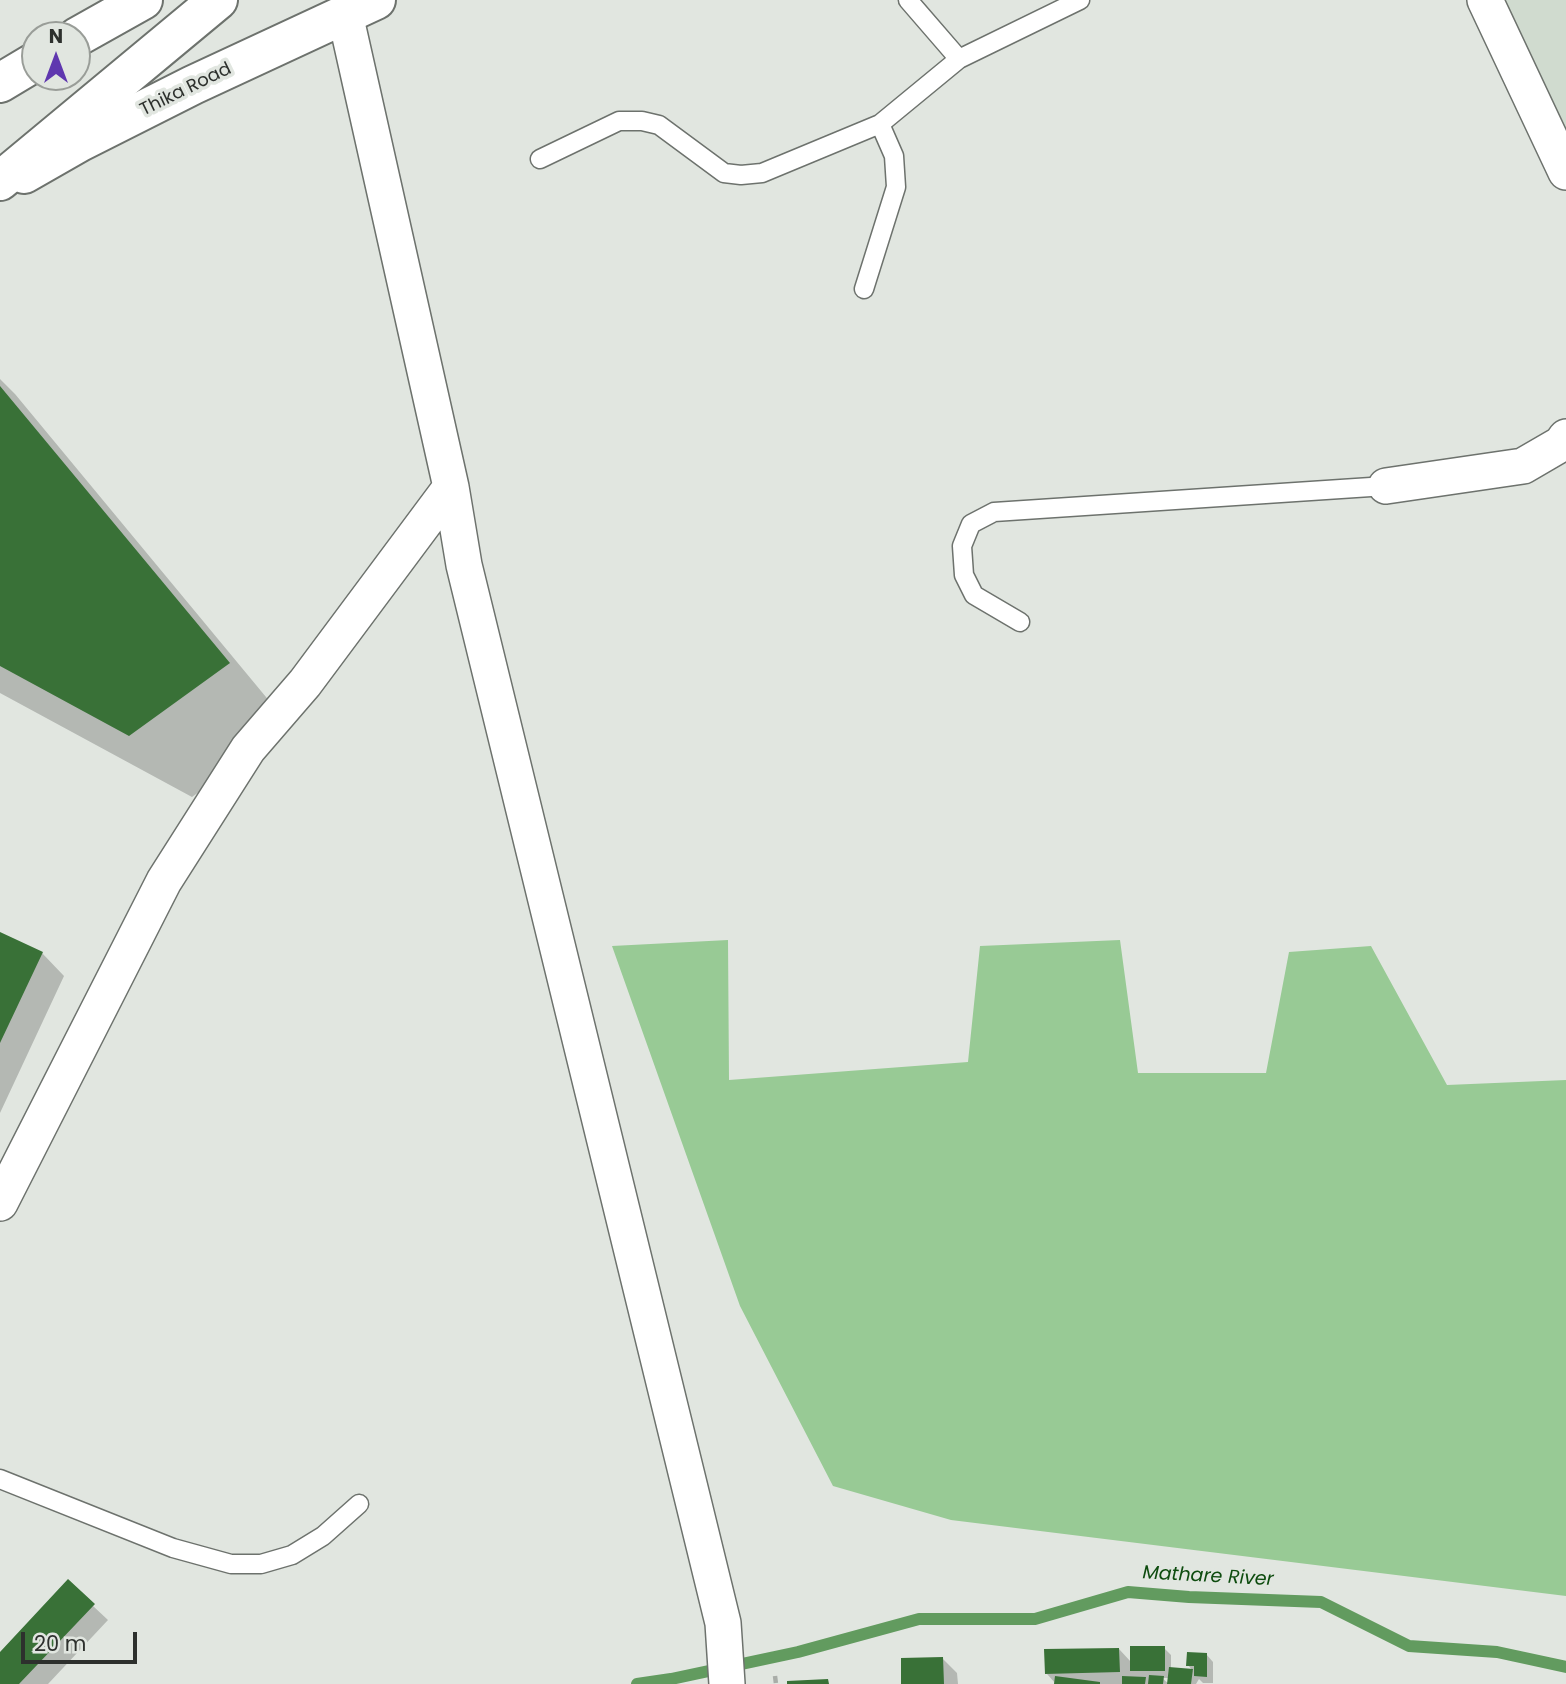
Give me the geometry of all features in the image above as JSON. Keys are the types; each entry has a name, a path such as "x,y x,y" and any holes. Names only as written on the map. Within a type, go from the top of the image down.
{"main road":[{"path":"91,29 143,0"},
{"path":"0,180 218,0"},
{"name":"Thika Road","path":"0,188 80,142 193,85 361,7"},
{"path":"0,83 21,70"}],"street":[{"path":"1485,0 1566,172"},
{"path":"361,7 464,565 699,1519 723,1623 727,1684"},
{"path":"1386,486 1523,466 1561,443 1566,437"},
{"path":"0,1203 164,881 248,749 305,683 451,487"}],"lane":[{"path":"908,0 959,59"},
{"path":"540,159 620,121 642,121 659,124 724,173 741,176 762,173 880,124 959,59 1080,0"},
{"path":"864,289 896,187 894,156 880,124"},
{"path":"1020,622 974,595 964,575 962,546 971,524 994,512 1386,486"},
{"path":"0,1479 163,1545 231,1564 261,1564 292,1555 323,1536 359,1504"}],"path":[{"path":"775,1676 776,1684"}],"shaded area":[{"path":"1502,0 1566,0 1566,137"}],"green space":[{"path":"728,940 729,1080 968,1062 980,946 1120,940 1138,1073 1266,1073 1289,952 1371,946 1447,1085 1566,1080 1566,1596 951,1520 833,1486 740,1306 612,946"}],"building":[{"path":"0,386 230,663 129,736 0,666"},
{"path":"0,932 43,952 0,1043"},
{"path":"68,1579 95,1604 19,1684 0,1684 0,1652"},
{"path":"1130,1646 1165,1646 1165,1671 1130,1671"},
{"path":"1119,1648 1120,1672 1045,1674 1044,1649"},
{"path":"1187,1652 1207,1653 1207,1677 1194,1676 1194,1666 1186,1666"},
{"path":"943,1657 944,1684 901,1684 901,1658"},
{"path":"1169,1667 1193,1669 1191,1684 1167,1684"},
{"path":"1149,1675 1164,1676 1163,1684 1148,1684"},
{"path":"1055,1676 1100,1682 1100,1684 1054,1684"},
{"path":"1122,1676 1146,1677 1145,1684 1122,1684"},
{"path":"828,1679 829,1684 787,1684 787,1681"}],"waterway":[{"name":"Mathare River","path":"637,1684 798,1652 919,1619 1035,1619 1128,1592 1321,1602 1409,1646 1497,1652 1566,1667"}]}
